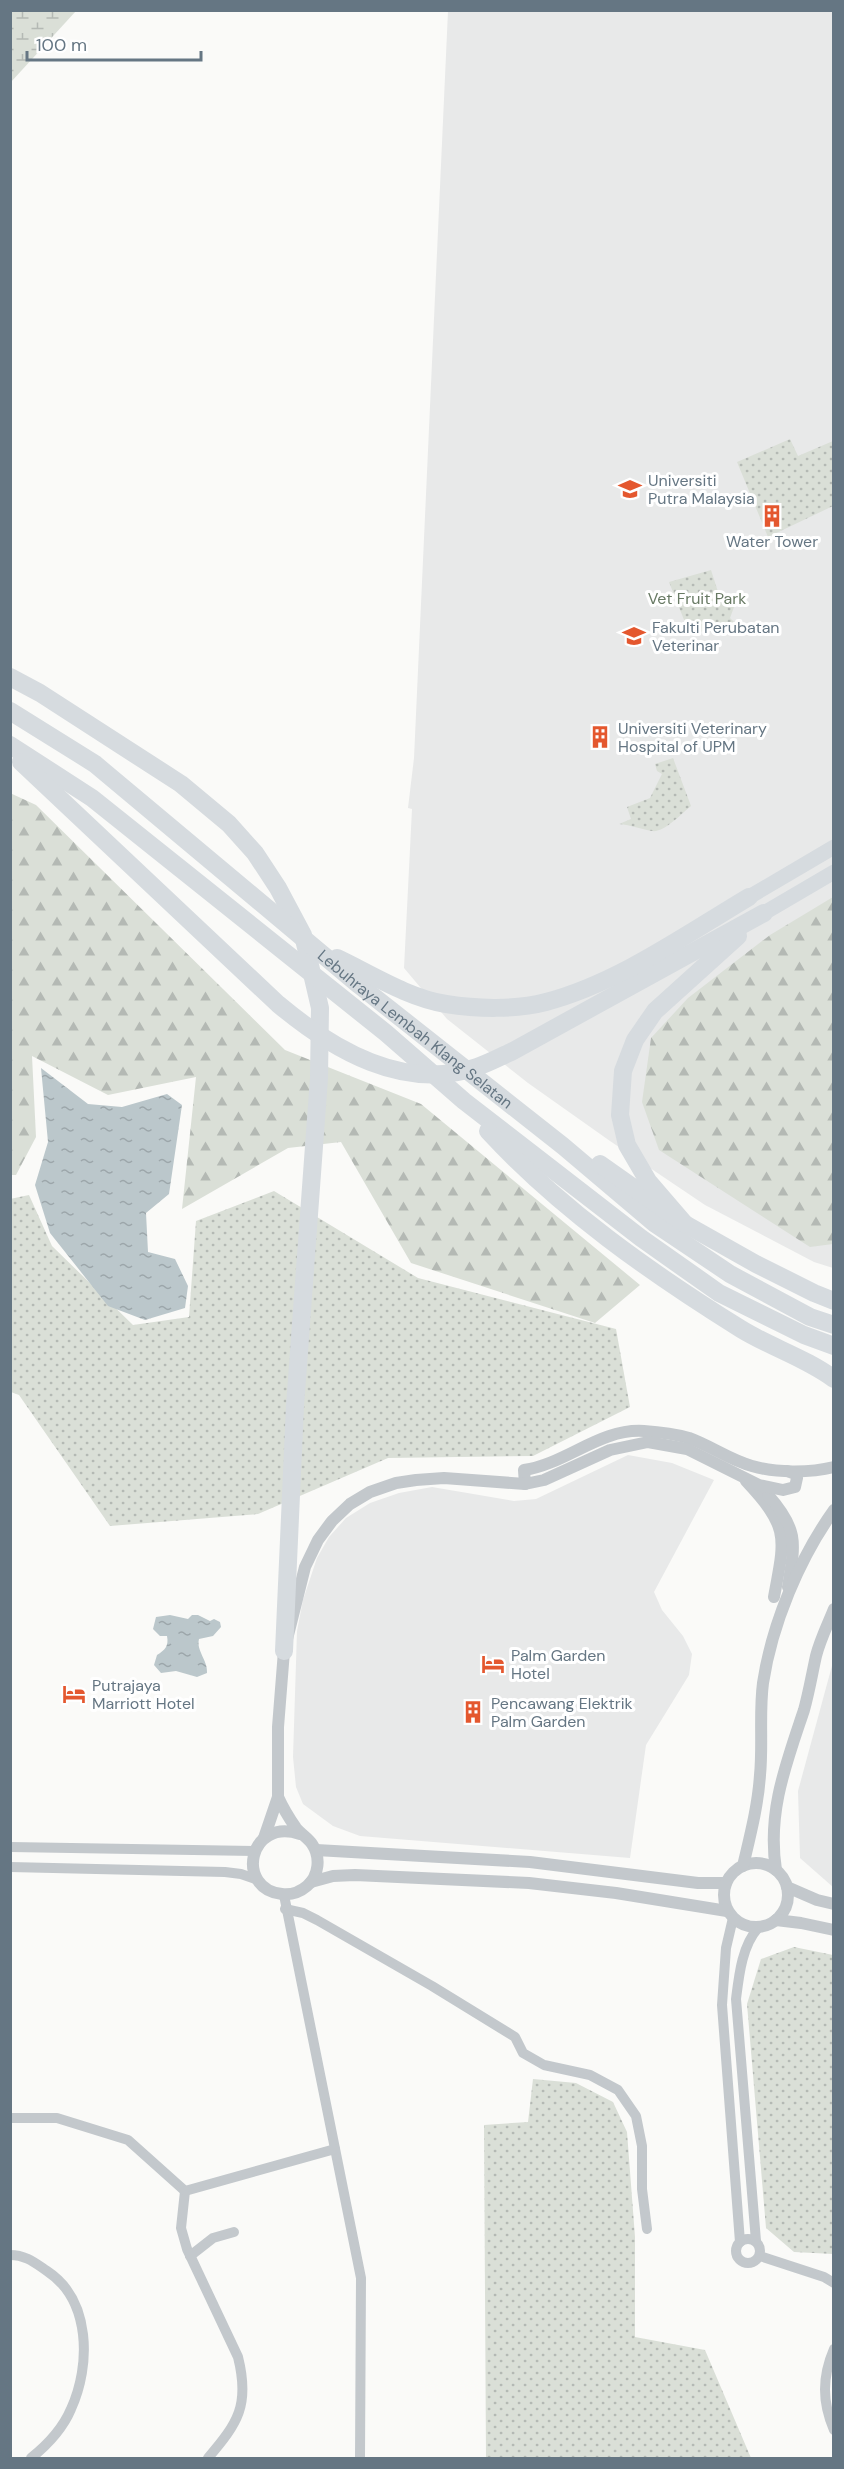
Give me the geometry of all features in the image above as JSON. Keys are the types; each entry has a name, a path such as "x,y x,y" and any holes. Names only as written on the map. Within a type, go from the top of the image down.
{"highway":[{"path":"10,677 40,693 181,784 229,824 255,853 278,888 303,935 320,1008 319,1078 295,1406 284,1651"},
{"name":"Lebuhraya Lembah Klang Selatan","path":"10,711 95,765 359,985 563,1146 654,1223 730,1274 810,1317 834,1325"},
{"name":"Lebuhraya Lembah Klang Selatan","path":"10,745 92,798 386,1033 464,1101 641,1238 719,1293 804,1335 834,1346"},
{"path":"10,753 305,1027 356,1057 408,1074 447,1074 477,1067 511,1052 764,913"},
{"path":"316,948 409,993 444,1004 493,1008 544,1002 601,983 749,897"},
{"path":"685,1224 648,1181 627,1145 620,1115 623,1071 635,1041 654,1011 764,913"},
{"path":"464,1101 501,1145 580,1215 654,1272 742,1329 834,1379"},
{"path":"563,1146 601,1165 685,1224 756,1264 834,1301"},
{"path":"742,1329 834,1365"}],"main road":[{"path":"749,897 834,847"},
{"path":"764,913 834,872"}],"street":[{"path":"525,1484 524,1470 541,1467 608,1435 641,1430 672,1434 759,1485 791,1489 795,1487 797,1478 795,1474 787,1471"},
{"path":"758,1928 749,1927 730,1915 616,1893 529,1883 412,1877 333,1876 311,1882 299,1892 284,1895 265,1888 258,1880 252,1861 254,1851 264,1838 278,1797 284,1651 305,1567 318,1540 332,1521 350,1504 370,1492 396,1483 444,1478 525,1484 544,1480 610,1450 648,1442 688,1444 752,1467 787,1471 834,1467"},
{"path":"741,1476 767,1503 780,1525 782,1552 780,1598"},
{"path":"743,1866 760,1777 763,1685 780,1598 792,1561 793,1534 784,1513 759,1485"},
{"path":"780,1598 813,1539 834,1510"},
{"path":"777,1920 787,1905 787,1887 776,1870 773,1849 778,1795 784,1766 804,1708 817,1653 834,1609"},
{"path":"278,1797 300,1834 316,1850 318,1866 311,1882"},
{"path":"264,1838 277,1831 289,1830 300,1834"},
{"path":"10,1847 254,1851"},
{"path":"316,1850 530,1862 698,1883 726,1883"},
{"path":"776,1870 760,1864 743,1866 730,1875 726,1883 724,1902 730,1915 722,2005 740,2242 736,2252 742,2261 754,2262 760,2256 761,2248 756,2241 736,1999 739,1973 751,1936 758,1928 777,1920 834,1930"},
{"path":"10,1867 225,1872 241,1874 258,1880"},
{"path":"787,1887 817,1900 834,1904"},
{"path":"284,1895 361,2278 360,2458"},
{"path":"285,1909 303,1913 317,1920 432,1986 515,2037 523,2053 544,2065 590,2075 618,2090 636,2116 642,2146 642,2189 647,2229"},
{"path":"10,2118 57,2118 128,2140 185,2191"},
{"path":"185,2191 335,2149"},
{"path":"185,2191 181,2228 190,2256 238,2356 243,2375 240,2415 230,2433 208,2458"},
{"path":"190,2256 213,2238 234,2232"},
{"path":"740,2242 748,2238 756,2241"},
{"path":"10,2255 23,2255 61,2281 81,2319 84,2368 71,2410 45,2447 31,2458"},
{"path":"760,2256 824,2277 834,2283"},
{"path":"834,2349 828,2362 824,2386 826,2410 834,2430"}],"shaded area":[{"name":"Universiti Putra Malaysia","path":"448,11 833,11 833,1268 814,1262 705,1205 610,1141 528,1083 447,1019 404,968 412,809 408,808 414,758"},
{"name":"Palm Garden Hotel","path":"628,1455 672,1463 714,1480 654,1592 662,1610 683,1636 692,1654 689,1675 646,1745 630,1858 360,1836 333,1826 303,1804 296,1787 293,1757 297,1631 303,1600 317,1558 329,1537 346,1518 370,1503 399,1493 432,1487 514,1501 536,1499"},
{"path":"833,1662 833,1887 800,1858 798,1791"}],"green space":[{"path":"10,11 76,11 11,82"},
{"path":"790,439 798,456 833,441 833,506 768,537 737,462"},
{"name":"Vet Fruit Park","path":"711,570 720,598 730,596 734,607 730,618 734,622 690,635 669,582"},
{"path":"673,758 691,806 667,826 657,831 619,824 631,819 627,807 650,798 662,774 657,771 655,764"},
{"path":"10,793 36,805 285,1050 421,1104 640,1285 595,1323 411,1263 341,1142 288,1148 182,1209 196,1077 108,1095 32,1056 36,1137 16,1175 11,1175"},
{"path":"833,897 833,1244 810,1247 659,1150 642,1102 651,1038 688,998 770,935"},
{"path":"274,1191 418,1278 616,1329 630,1407 533,1456 388,1458 258,1514 110,1526 19,1395 11,1392 10,1199 29,1195 52,1246 133,1325 189,1317 196,1221"},
{"path":"794,1947 833,1955 833,2254 794,2252 766,2228 747,2004 761,1959"},
{"path":"533,2079 576,2083 613,2102 627,2132 635,2237 635,2337 705,2350 751,2458 486,2458 484,2125 528,2122"}],"water":[{"path":"41,1068 88,1104 122,1107 167,1094 182,1105 169,1194 146,1213 148,1252 175,1259 188,1286 185,1308 145,1320 108,1306 50,1233 35,1185 48,1142"},
{"path":"170,1615 188,1619 192,1615 220,1622 221,1627 213,1636 199,1639 199,1648 207,1673 197,1677 176,1671 161,1673 154,1665 157,1655 166,1647 167,1636 160,1636 153,1629 156,1617"}],"place":[{"name":"Universiti Putra Malaysia","path":"630,489"},
{"name":"Water Tower","path":"772,516"},
{"name":"Fakulti Perubatan Veterinar","path":"634,636"},
{"name":"Universiti Veterinary Hospital of UPM","path":"600,737"},
{"name":"Palm Garden Hotel","path":"493,1664"},
{"name":"Putrajaya Marriott Hotel","path":"74,1694"},
{"name":"Pencawang Elektrik Palm Garden","path":"473,1712"}]}
